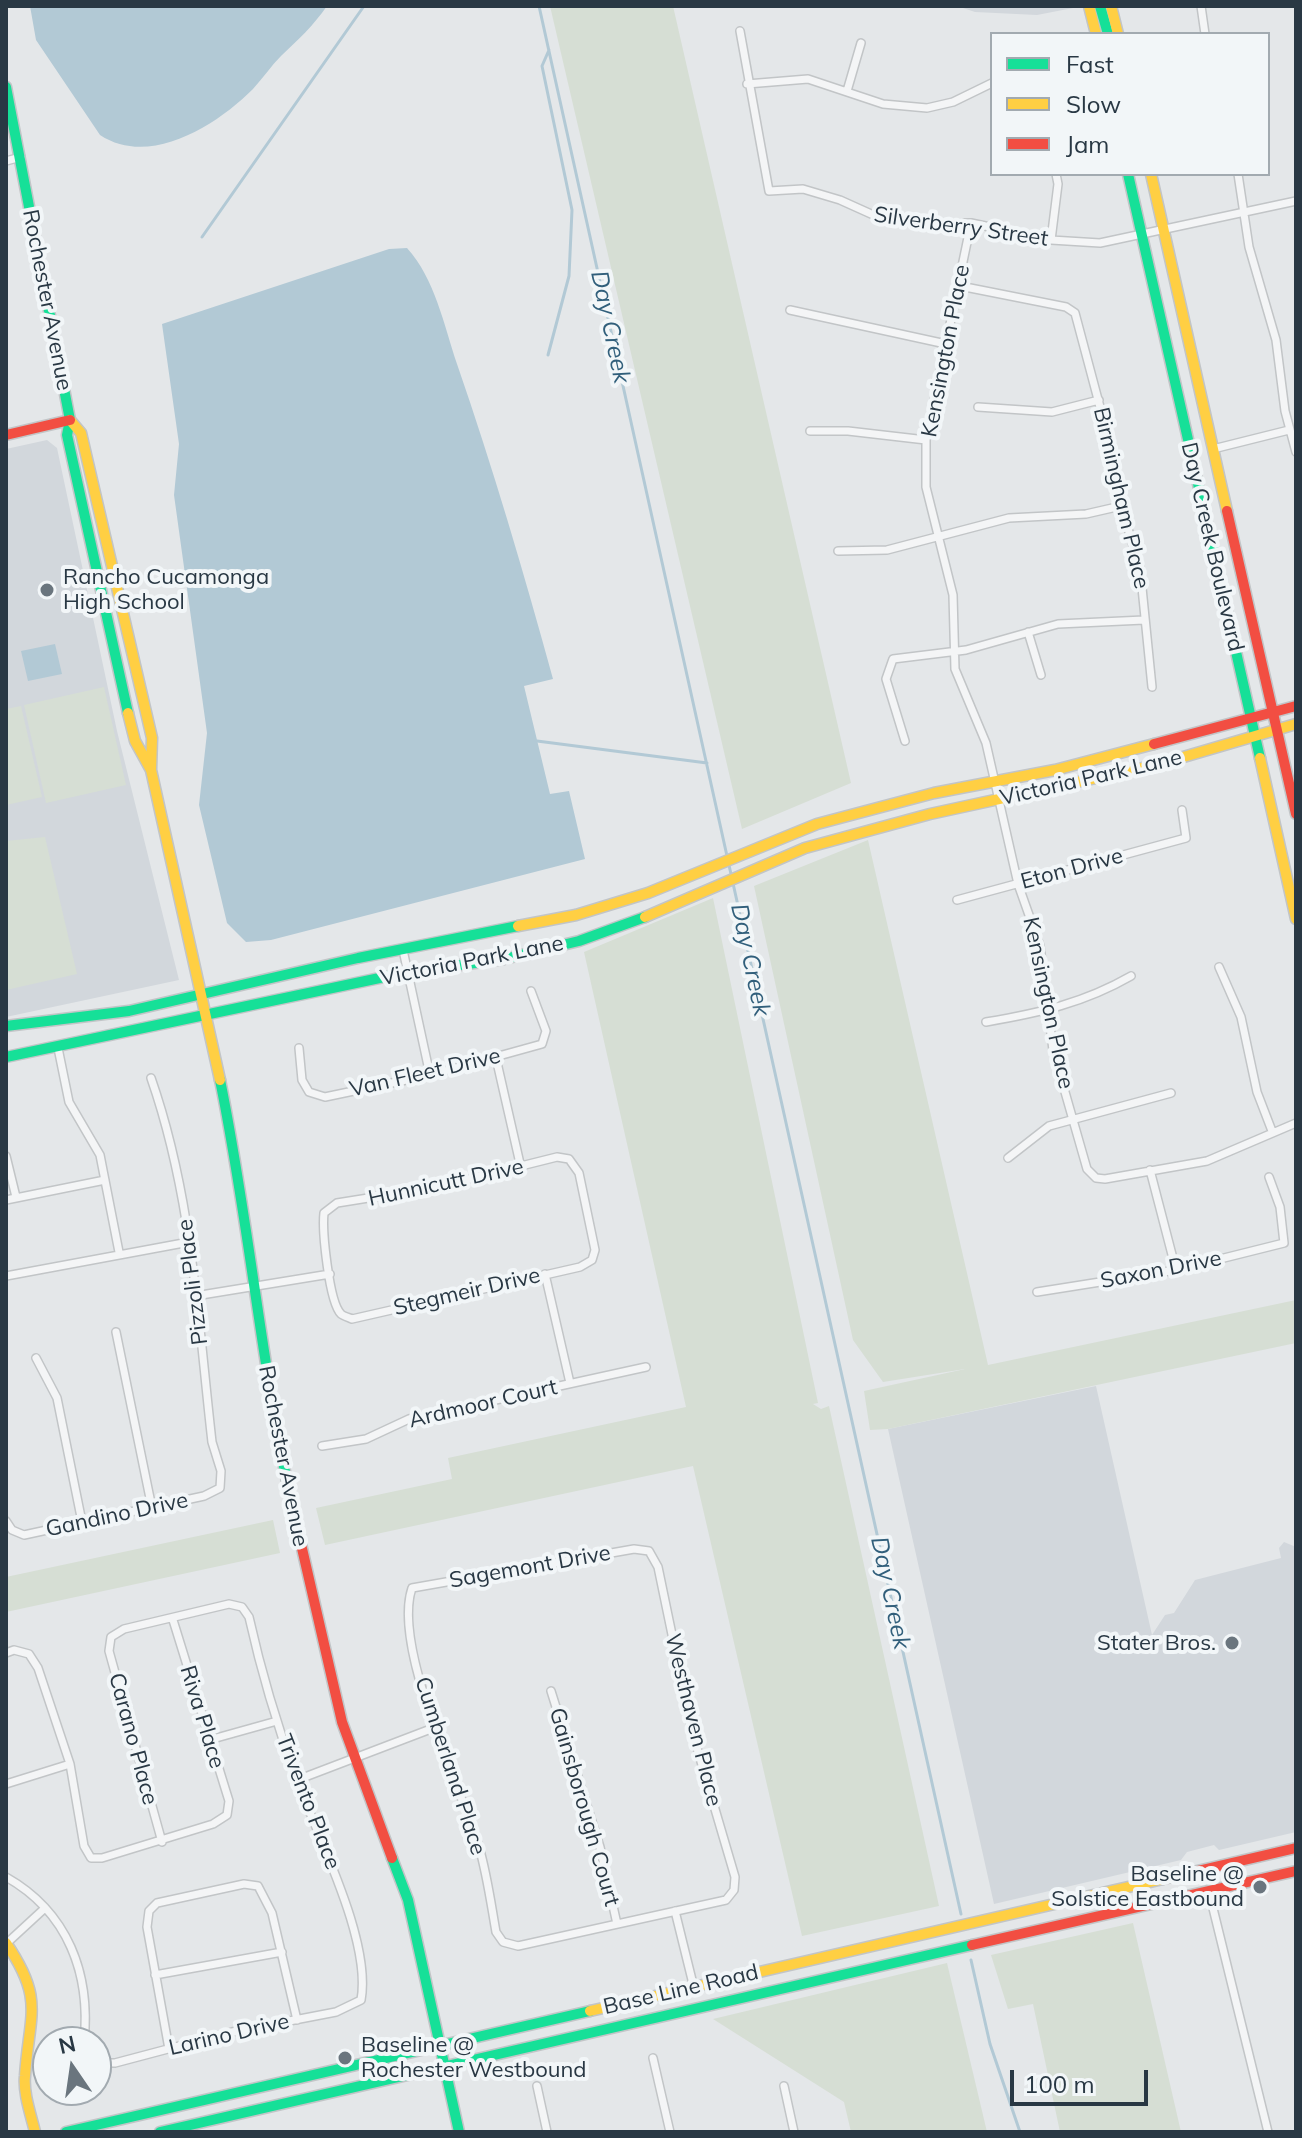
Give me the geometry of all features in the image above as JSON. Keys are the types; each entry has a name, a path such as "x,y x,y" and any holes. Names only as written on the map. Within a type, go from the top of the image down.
{"main road":[{"path":"1089,6 1096,32"},
{"path":"1100,6 1107,32"},
{"path":"1111,6 1118,32"},
{"name":"Rochester Avenue","path":"6,87 70,420 67,435 135,741 151,770"},
{"name":"Day Creek Boulevard","path":"1128,176 1296,919"},
{"name":"Day Creek Boulevard","path":"1151,176 1296,814"},
{"path":"6,435 70,420"},
{"name":"Rochester Avenue","path":"70,420 81,433 152,738 151,770 203,995 243,1196 279,1447 330,1677 354,1757 401,1877 459,2132"},
{"name":"Victoria Park Lane","path":"6,1026 129,1011 600,909 845,816 934,793 995,784 1251,721 1296,706"},
{"name":"Victoria Park Lane","path":"6,1057 408,972 504,959 579,941 753,868 849,835 1156,765 1296,724"},
{"name":"Base Line Road","path":"66,2132 1296,1848"},
{"name":"Base Line Road","path":"160,2132 1296,1871"},
{"path":"6,1943 25,1971 32,1997 34,2015 24,2079 35,2132"}],"street":[{"path":"1201,6 1205,32"},
{"path":"740,31 747,84 808,79 883,104 927,108 953,102 990,84"},
{"path":"847,91 861,43"},
{"name":"Silverberry Street","path":"747,84 769,191 803,189 840,200 880,218 920,224 971,223 1051,240 1100,243 1296,201"},
{"path":"6,161 21,157"},
{"path":"1051,240 1056,176"},
{"path":"1238,176 1254,271 1276,340 1289,430 1296,452"},
{"name":"Kensington Place","path":"971,223 926,440 926,487 953,595 958,681 980,727 1018,884 1040,946 1053,1050 1075,1117 1084,1161 1091,1174 1105,1179 1150,1170"},
{"name":"Birmingham Place","path":"960,286 1066,307 1075,313 1087,367 1099,400 1121,506 1140,568 1152,687"},
{"path":"790,310 946,344"},
{"path":"978,407 1052,412 1099,400"},
{"path":"1213,449 1289,430"},
{"path":"810,431 848,431 926,440"},
{"path":"838,551 887,550 1009,518 1086,514 1121,506"},
{"path":"905,741 886,679 893,659 954,652 1058,624 1144,620"},
{"path":"1028,632 1041,675"},
{"name":"Eton Drive","path":"957,900 1186,838 1182,810"},
{"path":"403,950 430,1075"},
{"path":"1219,967 1241,1017 1257,1092 1272,1131"},
{"path":"986,1022 1049,1012 1094,997 1131,976"},
{"name":"Van Fleet Drive","path":"299,1048 302,1080 309,1092 325,1097 430,1075 542,1044 546,1031 531,991"},
{"path":"58,1048 69,1102 100,1155 119,1252"},
{"path":"496,1058 521,1168"},
{"name":"Pizzoli Place","path":"151,1078 168,1128 189,1242 212,1442 221,1471 220,1488"},
{"path":"1008,1158 1049,1126 1171,1093"},
{"path":"1176,1270 1150,1170 1215,1159 1272,1131 1296,1123"},
{"path":"6,1156 16,1197"},
{"name":"Hunnicutt Drive","path":"330,1274 322,1229 324,1213 337,1203 437,1187 557,1157 569,1159 582,1185 595,1250 592,1260"},
{"name":"Saxon Drive","path":"1037,1292 1176,1270 1284,1243 1280,1207 1269,1177"},
{"path":"6,1200 105,1180"},
{"path":"6,1276 119,1252 189,1242"},
{"name":"Stegmeir Drive","path":"330,1274 333,1299 341,1315 352,1319 580,1267 592,1260"},
{"path":"195,1296 330,1274"},
{"path":"545,1274 570,1383"},
{"path":"116,1332 152,1508"},
{"path":"36,1358 57,1398 82,1522"},
{"name":"Ardmoor Court","path":"322,1446 366,1439 409,1419 646,1367"},
{"name":"Gandino Drive","path":"6,1521 12,1530 24,1535 204,1496 220,1488"},
{"name":"Sagemont Drive","path":"412,1588 634,1549 649,1551"},
{"name":"Westhaven Place","path":"649,1551 658,1567 692,1731 735,1877 734,1890 726,1900 675,1911"},
{"name":"Cumberland Place","path":"412,1588 407,1603 420,1676 479,1848 496,1932 503,1942 518,1946 617,1924"},
{"name":"Trivento Place","path":"173,1620 229,1604 242,1607 249,1617 277,1721 297,1780 341,1886 362,1972 361,2000"},
{"name":"Carano Place","path":"162,1842 109,1651 111,1637 124,1629 173,1620"},
{"name":"Riva Place","path":"162,1842 213,1824 227,1815 229,1801 173,1620"},
{"path":"6,1653 14,1650 29,1654 38,1668 70,1764 84,1846 91,1858 162,1842"},
{"name":"Gainsborough Court","path":"551,1691 600,1847 617,1924"},
{"path":"209,1740 277,1721"},
{"path":"297,1780 436,1727"},
{"path":"6,1784 70,1764"},
{"path":"6,1877 24,1887 45,1908 73,1946 85,1987 84,2026"},
{"path":"169,2049 147,1927 149,1911 157,1903 244,1884 258,1886 265,1894 282,1952 297,2020"},
{"path":"1209,1892 1268,2132"},
{"path":"6,1943 45,1908"},
{"path":"617,1924 675,1911 694,1988"},
{"path":"155,1975 282,1952"},
{"name":"Larino Drive","path":"112,2063 350,2008 361,2000"},
{"path":"653,2058 670,2132"},
{"path":"537,2086 547,2132"},
{"path":"784,2086 794,2132"}],"shaded area":[{"path":"550,6 673,6 851,783 742,829"},
{"path":"957,6 1073,8 1037,15 975,12"},
{"name":"Rancho Cucamonga High School","path":"47,440 57,448 117,731 179,980 6,1017 6,449"},
{"path":"104,687 126,785 46,803 24,705"},
{"path":"21,706 42,797 6,805 6,709"},
{"path":"45,837 77,974 6,990 6,841"},
{"path":"868,840 988,1365 1296,1300 1296,1343 888,1429 870,1430 864,1391 965,1369 883,1382 853,1340 754,886"},
{"path":"713,898 818,1403 813,1404 821,1409 829,1406 939,1906 802,1936 693,1466 325,1545 316,1508 452,1479 448,1458 686,1407 584,952"},
{"path":"1096,1386 1152,1635 1165,1615 1174,1613 1195,1580 1281,1558 1279,1548 1284,1542 1296,1547 1296,1832 1219,1850 1214,1845 1187,1852 1181,1860 994,1904 888,1429"},
{"path":"273,1520 280,1553 6,1612 6,1577"},
{"path":"1133,1923 1181,2132 1060,2132 1033,2004 1008,2009 991,1955"},
{"path":"947,1963 987,2132 851,2132 844,2102 713,2019"}],"water":[{"path":"30,6 327,6 253,89 221,116 182,138 140,147 119,144 100,135 36,40"},
{"path":"407,248 425,274 438,303 519,560 553,679 524,686 550,794 569,791 585,859 271,940 246,942 227,923 199,805 207,733 174,495 179,444 162,324 389,249"},
{"path":"55,644 62,674 28,681 21,651"}],"waterway":[{"path":"202,237 364,6"},
{"name":"Day Creek","path":"539,6 961,1914"},
{"path":"548,355 569,276 572,210 542,66 549,50"},
{"path":"537,741 707,763"},
{"name":"Day Creek","path":"971,1960 990,2044 1020,2132"}],"traffic: fast":[{"path":"1100,6 1107,32"},
{"path":"6,87 70,420 67,435 128,713"},
{"path":"1128,176 1260,758"},
{"path":"6,1057 408,972 504,959 579,941 645,917"},
{"path":"6,1026 129,1011 358,958 518,926"},
{"path":"220,1080 292,1505"},
{"path":"392,1858 408,1900 459,2132"},
{"path":"160,2132 972,1945"},
{"path":"66,2132 590,2011"}],"traffic: slow":[{"path":"1089,6 1096,32"},
{"path":"1111,6 1118,32"},
{"path":"1151,176 1227,511"},
{"path":"70,420 81,433 152,738 151,770"},
{"path":"128,713 135,741 151,770 220,1080"},
{"path":"645,917 805,848 930,814 1156,765 1296,724"},
{"path":"518,926 576,915 648,893 817,824 934,793 1055,770 1154,744"},
{"path":"1260,758 1296,919"},
{"path":"590,2011 1163,1879"},
{"path":"6,1943 26,1979 30,1994 32,2008 25,2083 35,2132"}],"traffic: jam":[{"path":"6,435 70,420"},
{"path":"1227,511 1296,814"},
{"path":"1154,744 1296,706"},
{"path":"292,1505 342,1722 392,1858"},
{"path":"1163,1879 1296,1848"},
{"path":"972,1945 1296,1871"}],"place":[{"name":"Rancho Cucamonga High School","path":"47,590"},
{"name":"Stater Bros.","path":"1232,1643"},
{"name":"Baseline @ Solstice Eastbound","path":"1260,1887"},
{"name":"Baseline @ Rochester Westbound","path":"345,2058"}]}
